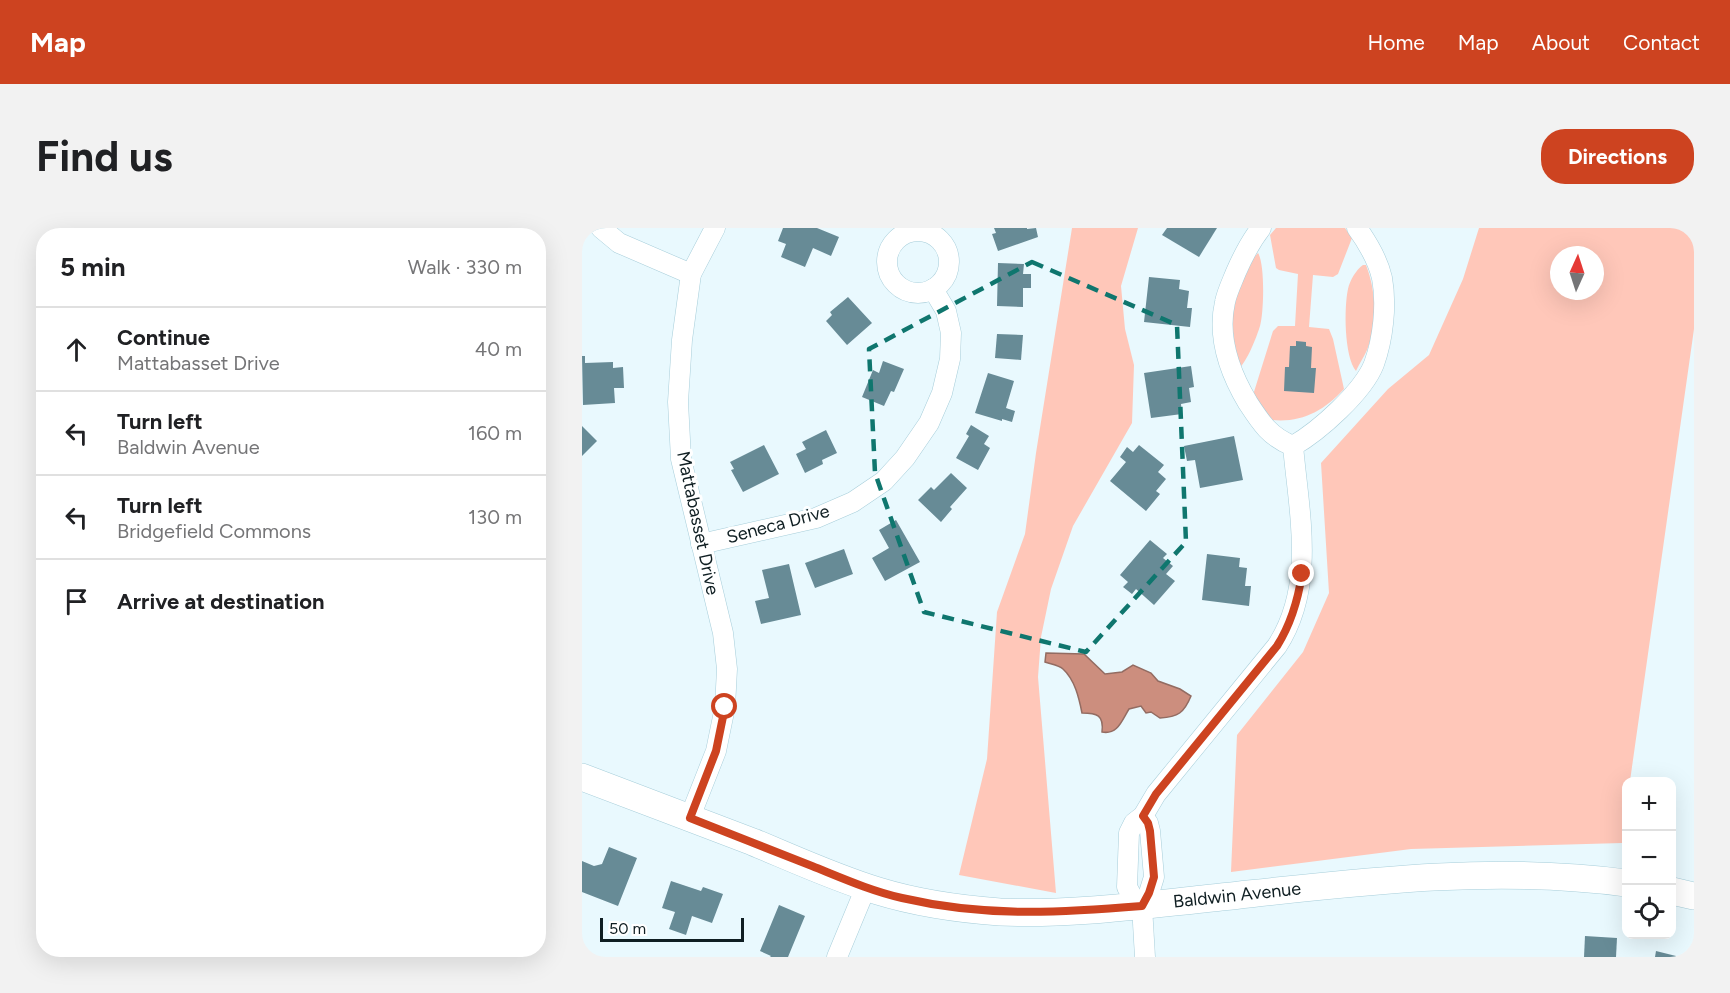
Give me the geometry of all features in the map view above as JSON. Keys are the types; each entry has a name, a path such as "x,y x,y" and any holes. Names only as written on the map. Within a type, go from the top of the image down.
{"street":[{"path":"601,228 619,243 691,274"},
{"name":"Mattabasset Drive","path":"690,818 716,751 725,707 727,669 723,633 681,459 678,402 682,340 691,274 715,228"},
{"path":"1261,228 1244,253 1225,302 1224,343 1234,378 1254,411 1270,433 1293,446"},
{"path":"1293,446 1311,435 1332,415 1359,388 1373,366 1383,330 1382,277 1368,243 1357,228"},
{"name":"Seneca Drive","path":"701,544 816,518 853,502 884,481 905,458 929,423 942,393 950,359 951,333 946,311 933,289"},
{"path":"1142,906 1132,896 1127,886 1129,833 1134,822 1143,816 1156,794 1277,646 1290,622 1299,594 1303,555 1293,446"},
{"name":"Baldwin Avenue","path":"582,777 866,887 948,907 1024,913 1072,911 1436,876 1550,876 1622,883"},
{"path":"1143,816 1150,831 1154,877 1142,906 1145,957"},
{"path":"837,957 866,887"},
{"path":"1676,892 1694,896"}],"highlighted area":[{"path":"1032,262 1177,325 1186,542 1086,652 924,612 875,473 869,349"}],"shaded area":[{"path":"1072,228 1138,228 1121,286 1125,329 1134,365 1132,423 1073,526 1051,589 1041,637 1038,677 1056,893 959,875 987,759 997,612 1025,534"},
{"path":"1276,228 1345,228 1352,238 1338,274 1333,277 1313,275 1309,327 1329,329 1344,389 1320,409 1293,420 1272,420 1253,395 1273,331 1278,326 1295,326 1298,274 1276,268 1270,235"},
{"path":"1479,228 1694,228 1694,329 1631,777 1622,777 1622,843 1411,849 1231,872 1237,735 1303,652 1329,593 1321,463 1388,389 1429,355 1463,279"},
{"path":"1258,253 1263,277 1261,319 1251,348 1239,368 1234,343 1234,305 1245,271"},
{"path":"1363,265 1366,265 1372,286 1374,319 1371,340 1356,371 1347,343 1346,307 1350,282"},
{"path":"1046,653 1084,654 1105,674 1122,672 1133,665 1151,673 1158,681 1180,689 1191,696 1183,710 1176,715 1160,718 1151,712 1146,713 1141,706 1129,709 1116,729 1102,732 1101,719 1092,714 1082,713 1071,678 1061,668 1045,662"}],"building":[{"path":"783,228 817,228 839,237 831,256 813,248 805,267 781,257 786,244 778,241"},
{"path":"994,228 1036,228 1038,237 998,251 992,234 996,233"},
{"path":"1167,228 1217,228 1199,257 1162,235"},
{"path":"998,263 1024,264 1023,274 1031,274 1031,288 1023,288 1023,307 997,306"},
{"path":"1149,277 1180,280 1179,289 1189,291 1187,308 1192,308 1190,327 1144,322"},
{"path":"848,297 872,323 847,345 826,321 832,315 830,312"},
{"path":"997,334 1023,335 1021,360 995,358"},
{"path":"1296,341 1306,342 1306,346 1312,347 1311,368 1316,368 1314,393 1284,391 1285,367 1289,367 1290,346 1296,346"},
{"path":"582,356 585,356 585,363 613,362 613,368 623,367 624,388 614,388 615,403 583,405"},
{"path":"883,361 904,369 894,392 891,391 884,406 862,397 873,370 879,373"},
{"path":"1191,366 1194,387 1189,388 1191,402 1181,404 1182,414 1151,418 1144,373"},
{"path":"988,373 1014,381 1006,408 1015,411 1012,422 975,413"},
{"path":"971,425 989,436 984,444 990,448 978,470 956,458 969,436 966,434"},
{"path":"582,426 597,441 582,456"},
{"path":"826,430 837,453 822,460 823,464 805,473 796,454 806,449 802,442"},
{"path":"1234,436 1243,480 1200,488 1195,460 1187,461 1184,446"},
{"path":"764,445 779,474 743,492 731,470 734,469 730,462"},
{"path":"1139,445 1164,465 1158,472 1166,479 1156,491 1160,494 1146,511 1110,481 1126,462 1120,457 1127,447 1133,452"},
{"path":"951,473 967,488 950,507 952,509 941,522 918,500 931,487 934,490"},
{"path":"896,520 920,562 885,581 872,558 889,548 879,530"},
{"path":"1150,540 1167,554 1163,558 1173,566 1166,574 1175,581 1154,605 1136,589 1132,594 1123,587 1128,582 1120,575"},
{"path":"844,549 853,574 815,588 805,563"},
{"path":"1207,554 1240,558 1239,567 1247,568 1245,586 1251,586 1249,606 1202,600"},
{"path":"789,564 801,615 761,624 755,601 769,598 762,570"},
{"path":"609,847 637,858 618,906 582,892 582,861 594,866 602,864"},
{"path":"671,881 701,891 703,887 723,894 712,923 692,916 686,935 669,929 675,912 662,908"},
{"path":"779,905 805,916 788,957 770,957 760,951"},
{"path":"1585,936 1617,938 1616,957 1584,957"},
{"path":"1656,951 1676,956 1676,957 1655,957"}],"route":[{"path":"725,707 716,751 690,818 866,887 922,902 974,910 1024,913 1142,906 1154,877 1150,831 1143,816 1156,794 1285,634 1299,594 1302,574"}]}
